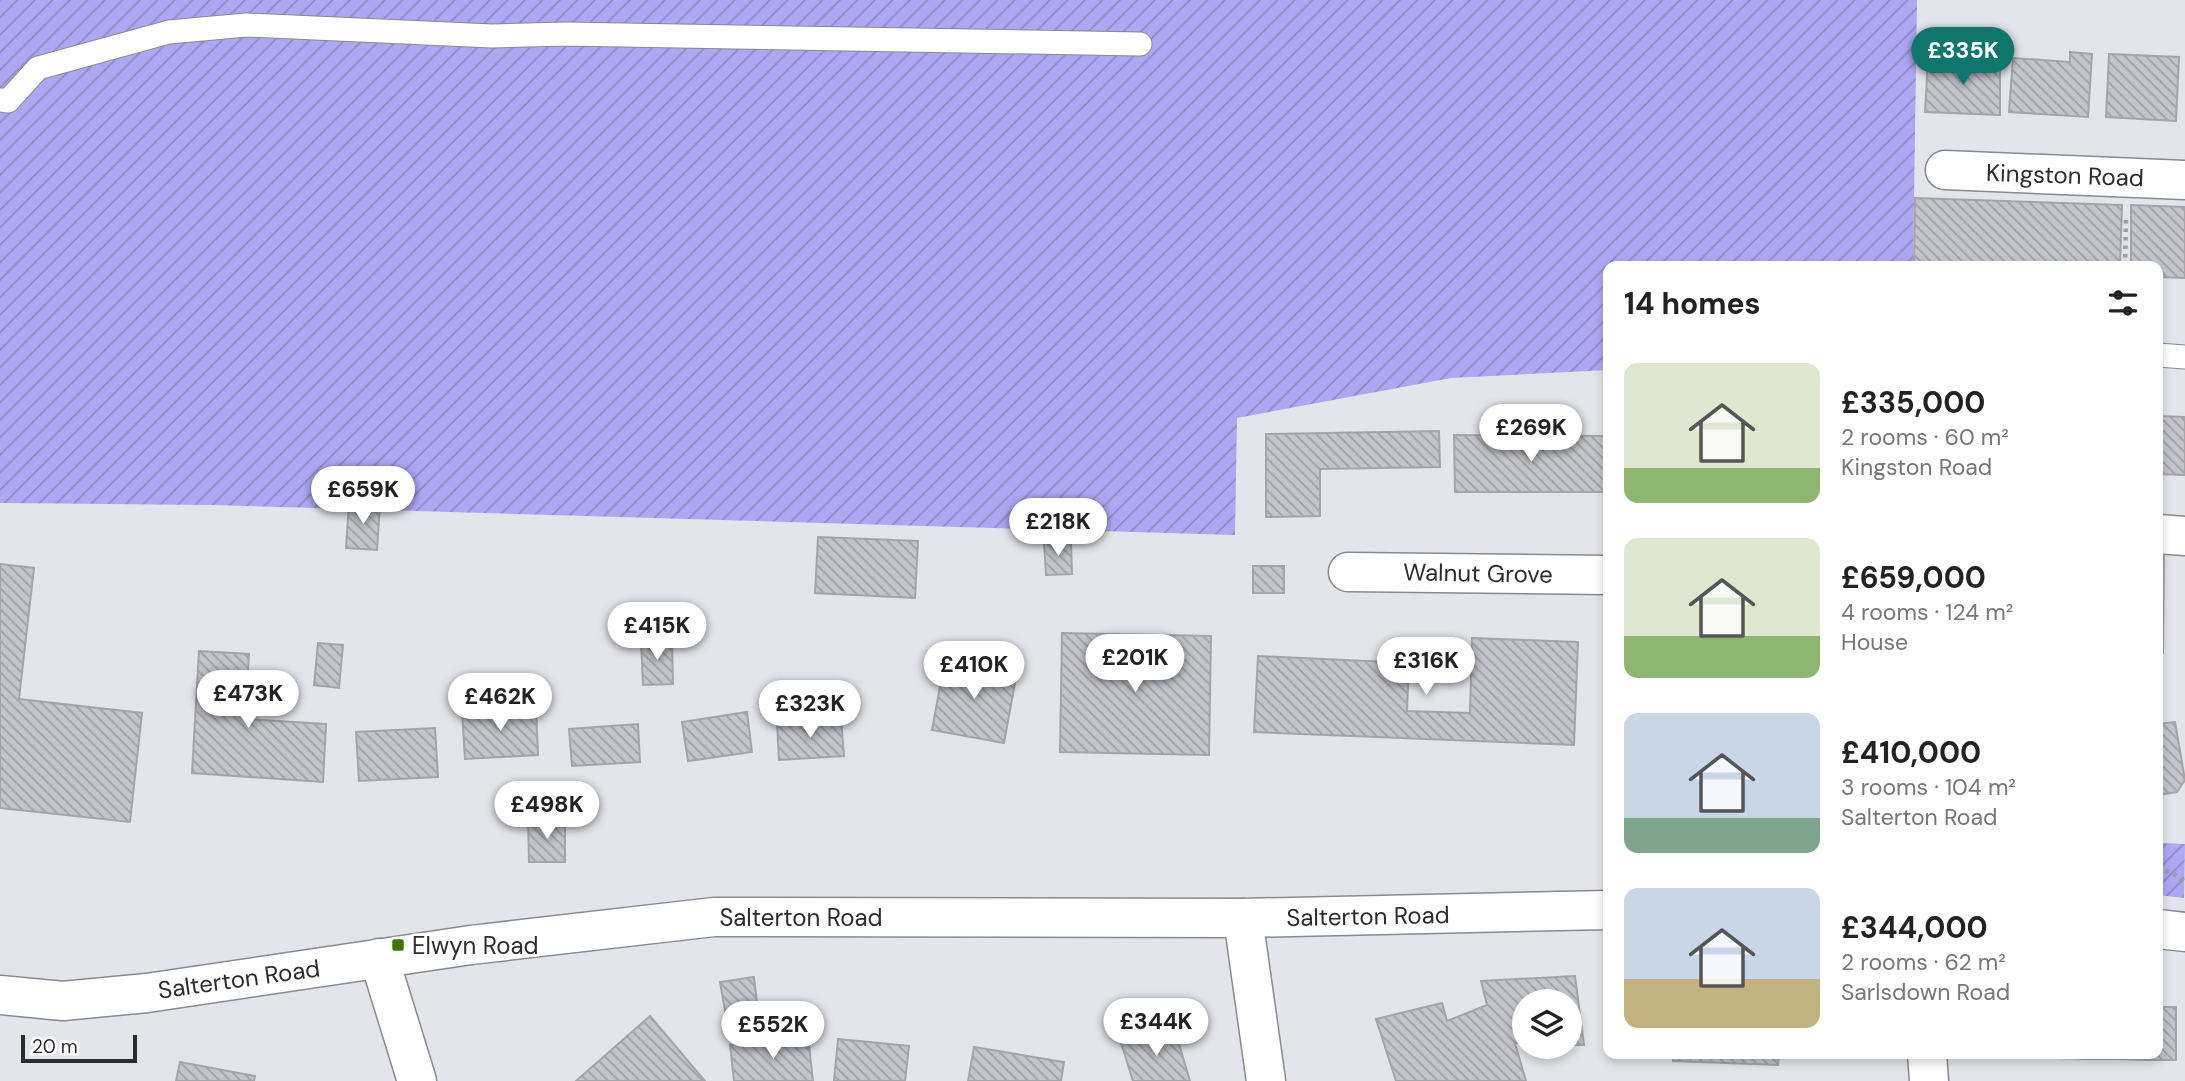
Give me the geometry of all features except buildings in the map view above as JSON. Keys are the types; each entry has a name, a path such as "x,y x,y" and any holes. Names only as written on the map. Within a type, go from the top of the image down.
{"main road":[{"name":"Kingston Road","path":"1944,170 2185,180"},
{"path":"2163,534 2185,536"},
{"name":"Walnut Grove","path":"1348,572 1603,575"},
{"name":"Salterton Road","path":"0,995 63,1000 147,993 576,931 714,917 1243,918 1603,910"},
{"path":"1243,918 1266,1081"},
{"path":"2163,930 2185,932"},
{"path":"379,958 417,1081"},
{"path":"1927,1059 1929,1081"}],"lane":[{"path":"0,100 8,101 38,68 169,32 246,25 492,36 566,34 1140,44"},
{"path":"2163,355 2185,357"}],"path":[{"path":"2125,261 2126,178"},
{"path":"2163,869 2180,877 2185,883"}],"shaded area":[{"path":"0,0 1917,0 1913,261 1603,261 1603,370 1451,378 1237,418 1235,535 211,505 0,503"},
{"path":"2163,843 2185,844 2184,898 2163,896"}],"place":[{"name":"Elwyn Road","path":"398,945"}]}
